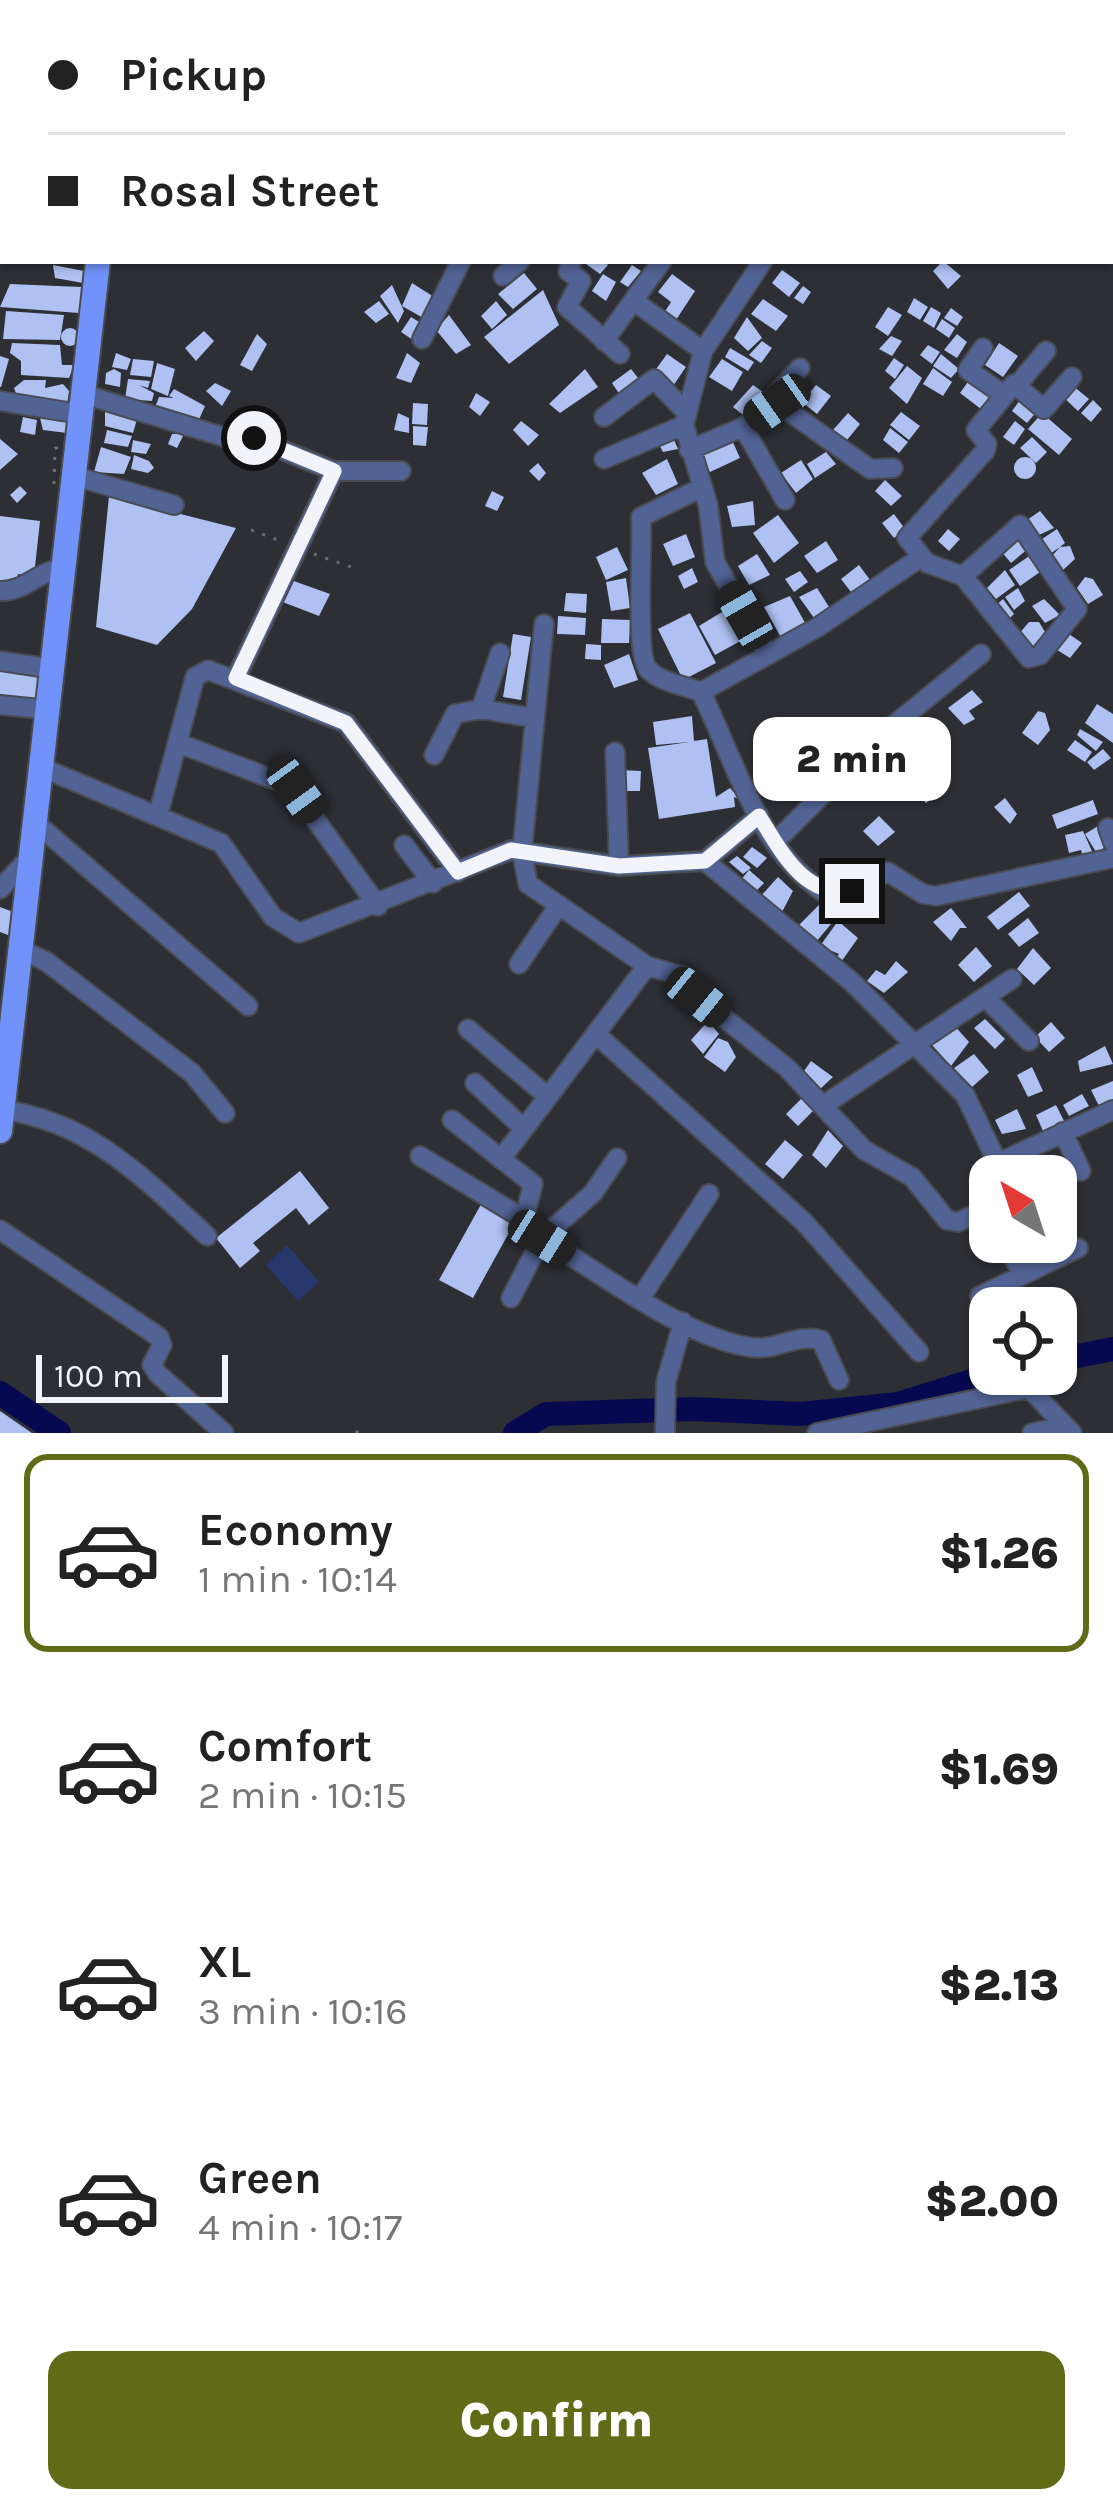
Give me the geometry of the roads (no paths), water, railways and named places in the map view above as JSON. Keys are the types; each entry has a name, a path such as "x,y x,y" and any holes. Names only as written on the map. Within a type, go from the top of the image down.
{"main road":[{"path":"1,1121 64,569 63,480 81,404 98,264"}],"street":[{"path":"422,339 460,264"},
{"path":"503,275 516,264"},
{"path":"571,264 568,272 580,281 567,307 612,348 634,301 660,264"},
{"path":"761,264 703,351 685,418 715,562 768,655"},
{"path":"634,301 703,351"},
{"path":"983,348 968,370 1044,409 1072,377"},
{"path":"963,575 1020,525 1078,607 1040,655 1029,658 963,575 921,557 908,533 985,451 987,444 976,430 1046,351"},
{"path":"777,403 777,393 800,368"},
{"path":"604,417 654,379 685,418"},
{"path":"0,401 81,404 237,441 254,438 334,471 401,471"},
{"path":"689,450 743,427 777,403"},
{"path":"777,403 870,470 893,468"},
{"path":"604,459 685,418"},
{"path":"743,427 785,500"},
{"path":"236,678 334,471"},
{"path":"63,480 174,505"},
{"path":"703,487 641,517 645,566 639,646 646,667 656,675 701,692 759,816 805,879 822,891 852,891 888,872 922,894 960,894 1113,858"},
{"path":"701,692 921,557"},
{"path":"0,591 18,590 50,569 64,569"},
{"path":"544,624 522,853 528,884 647,966 682,976 698,997 824,1105 864,1150 912,1177 946,1220 969,1218"},
{"path":"481,710 500,653"},
{"path":"776,842 884,734 981,654"},
{"path":"0,661 54,669"},
{"path":"158,815 195,677 208,670 346,723 458,872"},
{"path":"0,705 50,710"},
{"path":"434,754 454,714 481,710 534,718"},
{"path":"178,743 291,786 378,906"},
{"path":"615,752 619,866"},
{"path":"43,768 221,844 289,931 328,926 500,854 619,866 705,861 759,816"},
{"path":"36,823 248,1006"},
{"path":"404,845 433,883"},
{"path":"0,889 32,854"},
{"path":"705,861 852,982 912,1041 965,1095 994,1155"},
{"path":"949,874 960,894"},
{"path":"519,964 559,905"},
{"path":"22,950 58,970 192,1073 225,1113"},
{"path":"501,1160 647,966"},
{"path":"824,1105 912,1041 1012,979"},
{"path":"985,997 1029,1041"},
{"path":"468,1029 547,1096"},
{"path":"597,1035 804,1222 919,1352"},
{"path":"475,1083 522,1127"},
{"path":"1024,1155 1113,1110"},
{"path":"1,1121 43,1115 77,1128 207,1236"},
{"path":"452,1120 534,1187 524,1219"},
{"path":"1063,1132 1082,1171"},
{"path":"420,1156 524,1219 542,1238 683,1322 763,1349 809,1337 821,1340 839,1380"},
{"path":"511,1298 542,1238 592,1193 617,1158"},
{"path":"641,1297 709,1194"},
{"path":"0,1230 159,1337 162,1345 152,1365 158,1374 224,1433"},
{"path":"998,1287 1078,1248"},
{"path":"1016,1263 1023,1275"},
{"path":"664,1429 666,1382 683,1322"},
{"path":"818,1433 1029,1388 1069,1430"},
{"path":"1032,1433 1069,1430"}],"waterway":[{"path":"1077,1356 1113,1349"},
{"path":"515,1433 546,1414 692,1409 800,1414 898,1404 969,1382"},
{"path":"0,1393 59,1433"}]}
